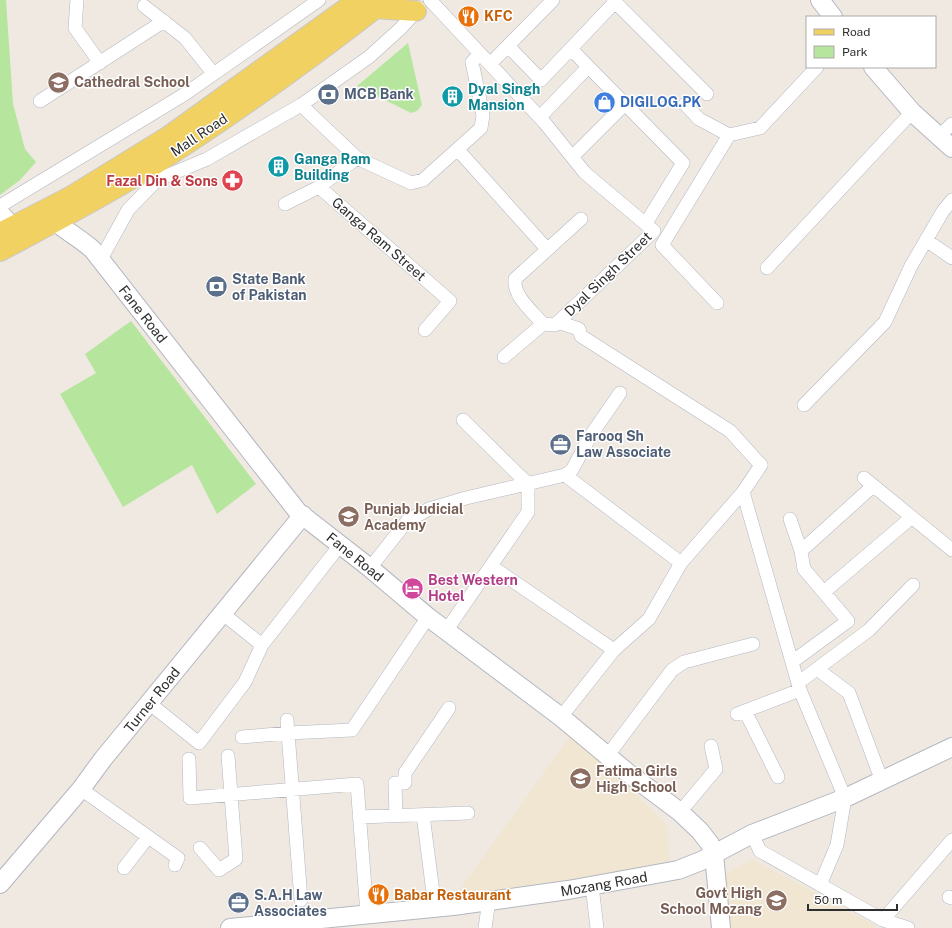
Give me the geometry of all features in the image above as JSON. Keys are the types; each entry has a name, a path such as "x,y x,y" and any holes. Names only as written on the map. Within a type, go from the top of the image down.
{"main road":[{"path":"820,0 832,16"},
{"path":"373,3 424,4"},
{"name":"Mall Road","path":"5,233 151,175 373,3"},
{"name":"Mall Road","path":"50,216 70,197 169,136 373,3"},
{"path":"874,68 912,112 946,142"},
{"name":"Fane Road","path":"50,216 79,238 101,259 298,512 370,568 428,618 561,717 628,773 680,812 700,830 710,844 714,854"},
{"name":"Turner Road","path":"0,884 81,789 148,704 303,515"},
{"name":"Mozang Road","path":"230,928 370,918 592,886 678,870 689,867 752,834 845,798 952,747"},
{"path":"714,854 720,928"}],"street":[{"path":"76,0 75,28 100,63"},
{"path":"0,206 138,123 213,74 319,0"},
{"path":"490,64 552,0"},
{"path":"508,46 541,80 614,1 707,94"},
{"path":"101,259 128,210 151,175 207,159 301,105 369,57 401,28 424,4"},
{"name":"Dyal Singh Street","path":"424,4 490,64 540,117 585,173 654,231 552,324"},
{"path":"144,6 185,38 213,74"},
{"path":"40,100 164,21"},
{"path":"571,49 683,163 646,223"},
{"path":"301,105 357,158 410,183 423,180 481,128 483,115 472,62 480,54"},
{"path":"540,117 588,67"},
{"path":"685,104 699,119 730,135 760,128 816,68"},
{"path":"572,157 625,104"},
{"path":"767,268 912,112"},
{"path":"946,142 952,124"},
{"path":"717,303 662,245 730,135"},
{"path":"458,150 547,249"},
{"name":"Ganga Ram Street","path":"357,158 319,187 450,300 425,330"},
{"path":"285,204 319,187"},
{"path":"804,405 886,322 911,266 943,211 952,200"},
{"path":"561,717 614,650 649,619 681,563 743,492 761,465 730,431 581,336 578,329 552,324 514,287 515,279 581,219"},
{"path":"926,240 952,258"},
{"path":"504,358 552,324"},
{"path":"370,568 407,521 416,515 429,509 466,498 566,475 572,470 591,435 620,393"},
{"path":"446,631 528,512 528,484 463,420"},
{"path":"566,475 681,563"},
{"path":"801,551 868,482 952,550"},
{"path":"743,492 799,686 845,798 837,845 820,885"},
{"path":"824,592 912,517"},
{"path":"790,520 801,551 804,569 848,621 792,662"},
{"path":"148,704 199,743 245,682 262,645 340,545"},
{"path":"491,566 614,650"},
{"path":"778,777 741,712 799,686 817,669 869,630 913,585"},
{"path":"222,613 262,645"},
{"path":"242,738 288,733 352,730 428,618"},
{"path":"608,755 672,670 684,662 753,644"},
{"path":"817,669 849,693 882,781"},
{"path":"396,816 395,783 405,783 404,773 449,708"},
{"path":"287,720 291,790 301,900"},
{"path":"680,812 716,769 711,746"},
{"path":"200,848 219,870 236,859 228,756"},
{"path":"190,759 190,798 357,784 370,918"},
{"path":"81,789 178,858 175,865"},
{"path":"359,817 468,813"},
{"path":"423,815 435,908"},
{"path":"752,834 760,851 820,885 883,924 908,928"},
{"path":"124,868 148,837"},
{"path":"883,924 952,840"},
{"path":"592,886 597,928"},
{"path":"485,928 489,900"}],"shaded area":[{"name":"Fatima Girls High School","path":"573,732 668,826 669,864 451,902"},
{"name":"Govt High School Mozang","path":"752,859 875,925 875,928 729,928 722,876"}],"green space":[{"path":"0,0 6,0 13,104 25,149 36,162 20,180 0,195"},
{"path":"408,43 422,105 417,111 411,113 357,86"},
{"path":"131,321 256,484 217,514 192,465 123,507 60,394 96,373 85,354"}],"place":[{"name":"KFC","path":"469,16"},
{"name":"Cathedral School","path":"58,82"},
{"name":"MCB Bank","path":"328,94"},
{"name":"Dyal Singh Mansion","path":"452,97"},
{"name":"DIGILOG.PK","path":"605,102"},
{"name":"Ganga Ram Building","path":"278,167"},
{"name":"Fazal Din & Sons","path":"233,181"},
{"name":"State Bank of Pakistan","path":"217,287"},
{"name":"Farooq Sh Law Associate","path":"560,444"},
{"name":"Punjab Judicial Academy","path":"348,517"},
{"name":"Best Western Hotel","path":"412,588"},
{"name":"Fatima Girls High School","path":"580,779"},
{"name":"Babar Restaurant","path":"378,895"},
{"name":"Govt High School Mozang","path":"777,901"},
{"name":"S.A.H Law Associates","path":"239,903"}]}
